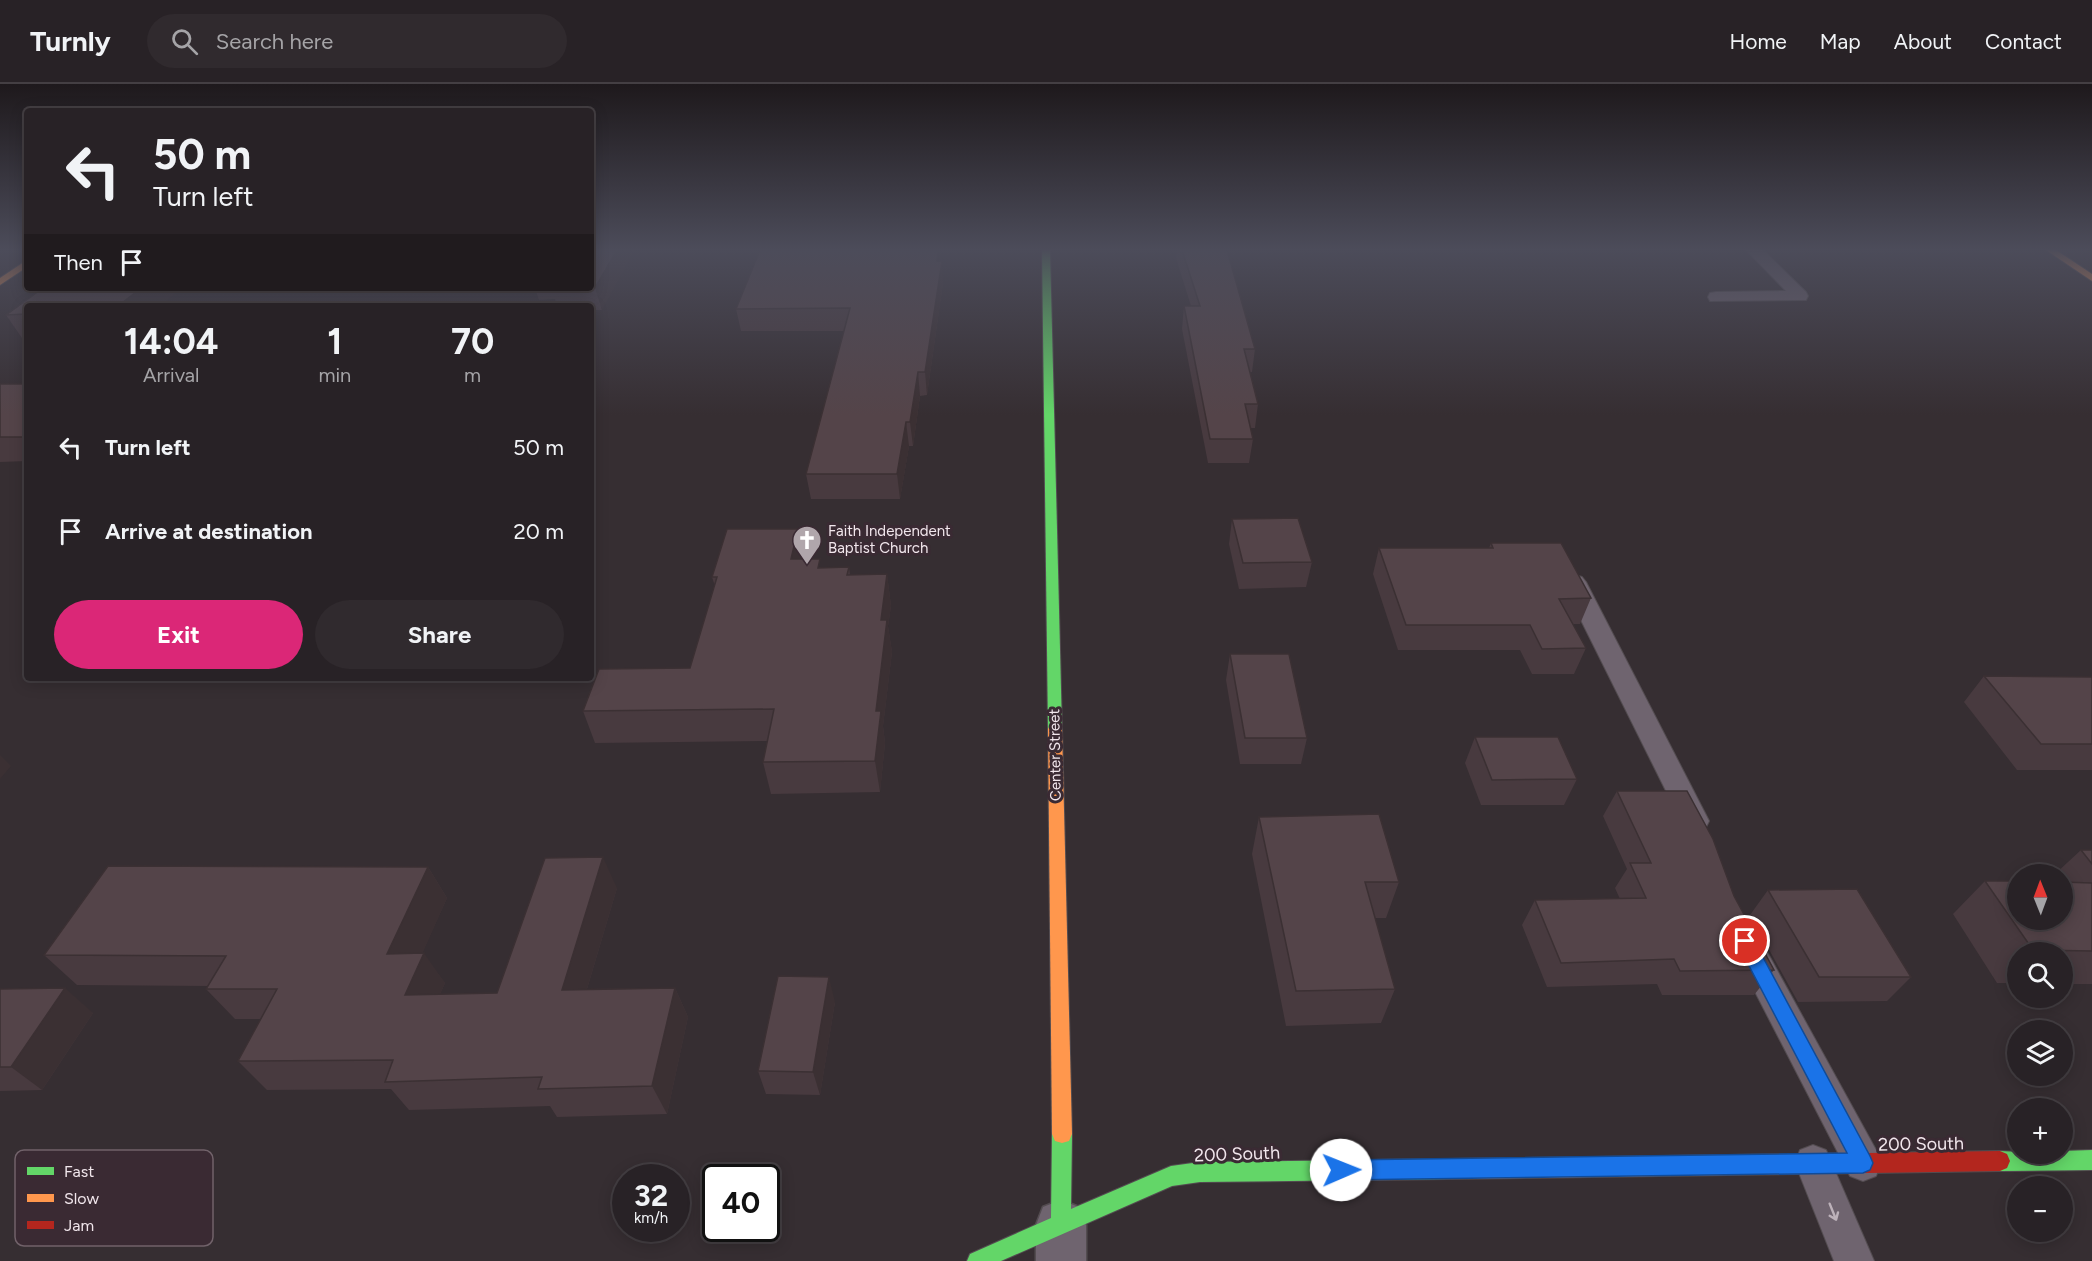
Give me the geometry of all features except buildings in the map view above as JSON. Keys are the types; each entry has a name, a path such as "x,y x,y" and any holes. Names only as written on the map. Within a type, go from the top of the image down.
{"street":[{"name":"Center Street","path":"1047,305 1062,1131 1061,1243"},
{"name":"200 South","path":"977,1261 1061,1243 1171,1176 1200,1172 2092,1160"}],"lane":[{"path":"1574,582 1666,761 1708,849"},
{"path":"1739,930 1863,1163"},
{"path":"1813,1164 1854,1261"}],"traffic: fast":[{"path":"1047,305 1055,729"},
{"path":"1061,1225 1062,1134"},
{"path":"2000,1161 2092,1160"},
{"path":"977,1261 1171,1176 1200,1172 1448,1169"}],"traffic: slow":[{"path":"1055,729 1062,1134"},
{"path":"1448,1169 1802,1164"}],"traffic: jam":[{"path":"1802,1164 2000,1161"}],"place":[{"name":"Faith Independent Baptist Church","path":"807,566"}],"route":[{"path":"1341,1170 1863,1163 1745,941"}]}
